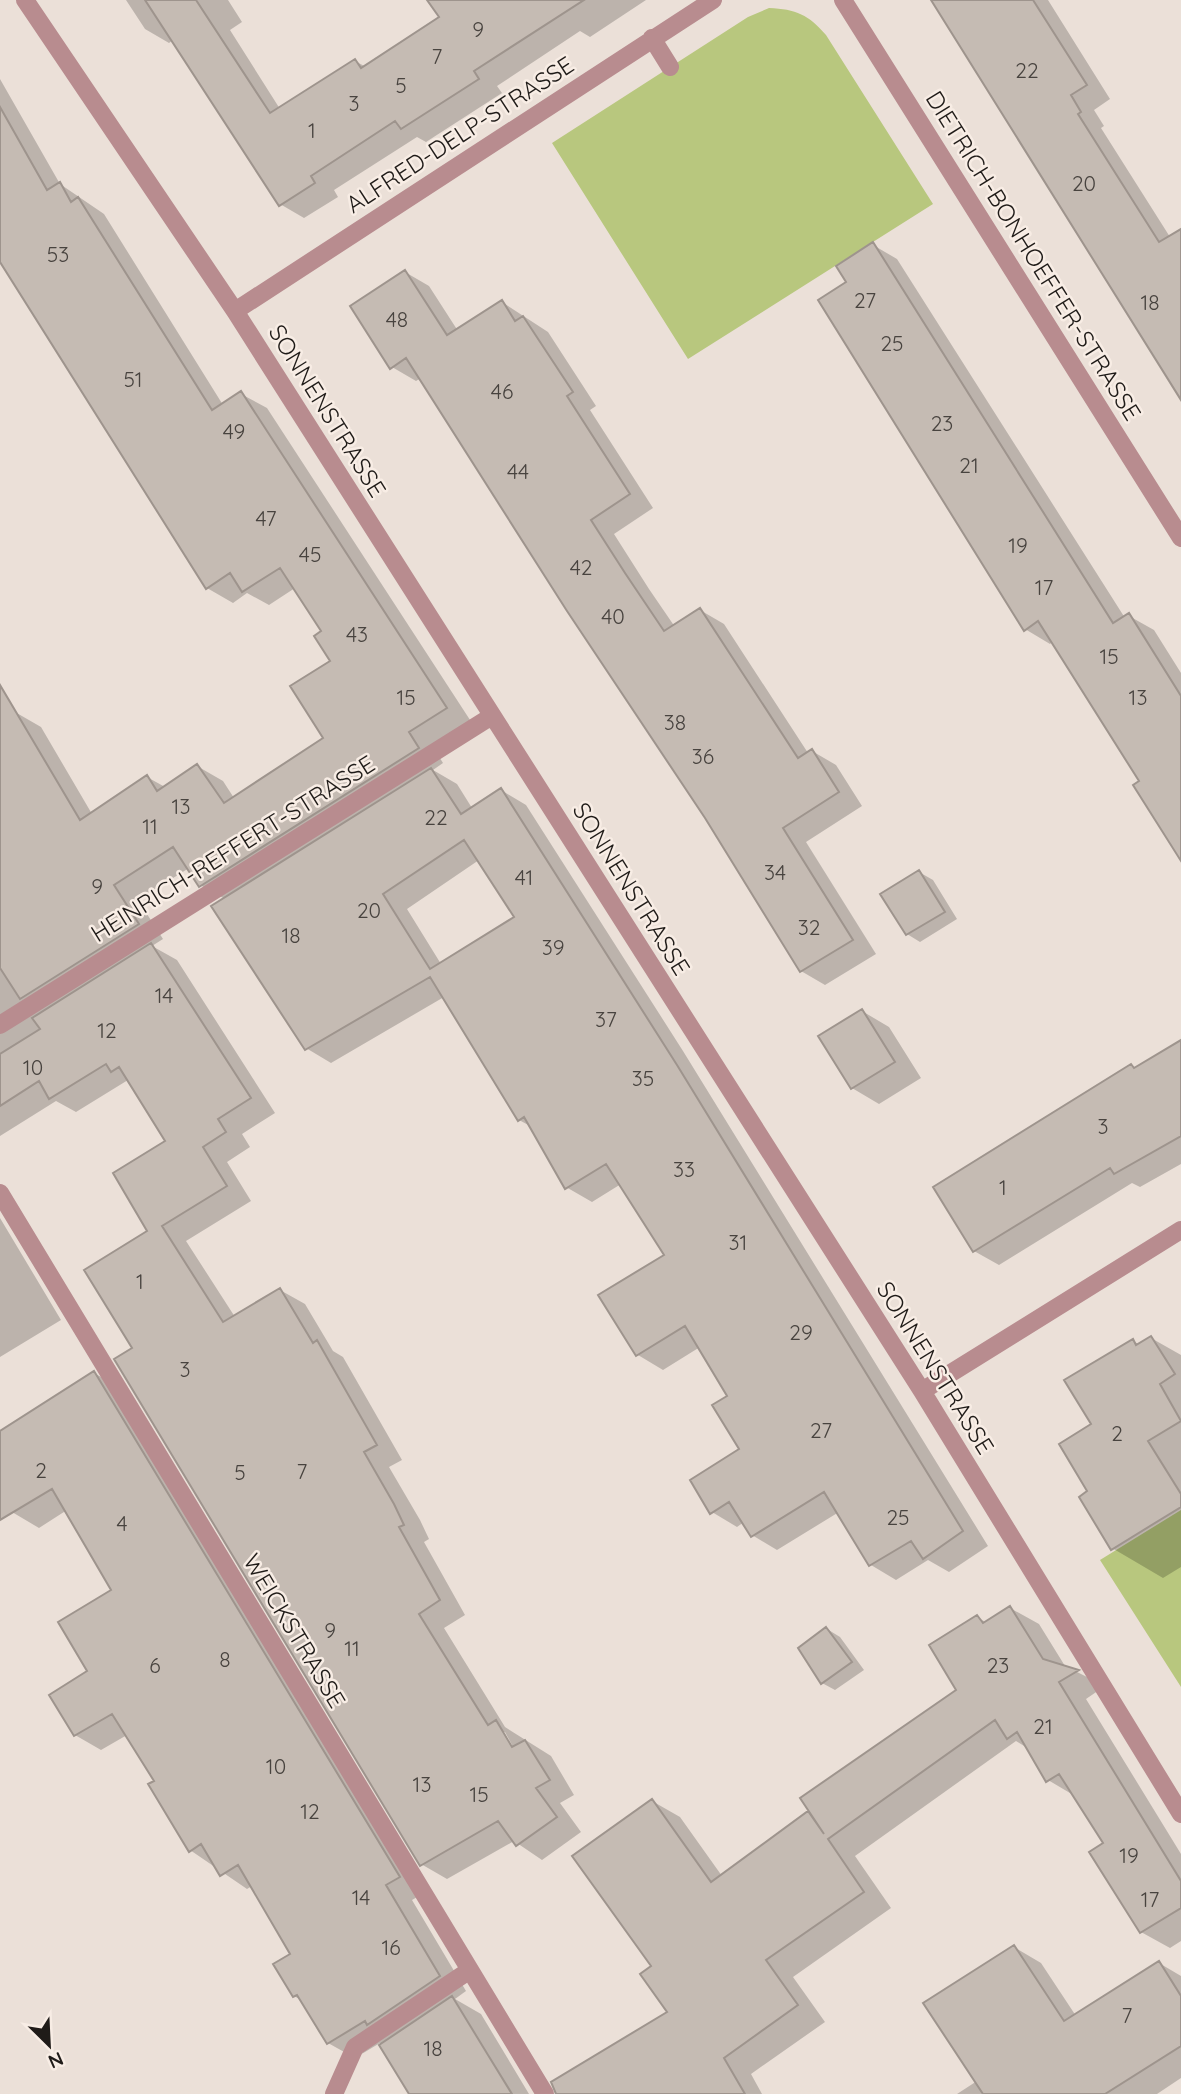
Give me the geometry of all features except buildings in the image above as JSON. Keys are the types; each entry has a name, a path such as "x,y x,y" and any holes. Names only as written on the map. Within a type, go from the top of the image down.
{"street":[{"name":"SONNENSTRASSE","path":"24,0 235,311 922,1391 1181,1814"},
{"name":"ALFRED-DELP-STRASSE","path":"235,311 713,0"},
{"name":"DIETRICH-BONHOEFFER-STRASSE","path":"843,0 1181,538"},
{"path":"652,38 670,66"},
{"name":"HEINRICH-REFFERT-STRASSE","path":"0,1025 492,716"},
{"name":"WEICKSTRASSE","path":"0,1193 545,2094"},
{"path":"922,1391 1181,1230"},
{"path":"334,2094 355,2047 470,1970"}],"green space":[{"path":"769,8 801,14 814,22 826,35 933,204 688,359 552,143 748,17"},
{"path":"1181,1510 1181,1687 1100,1560"}]}
